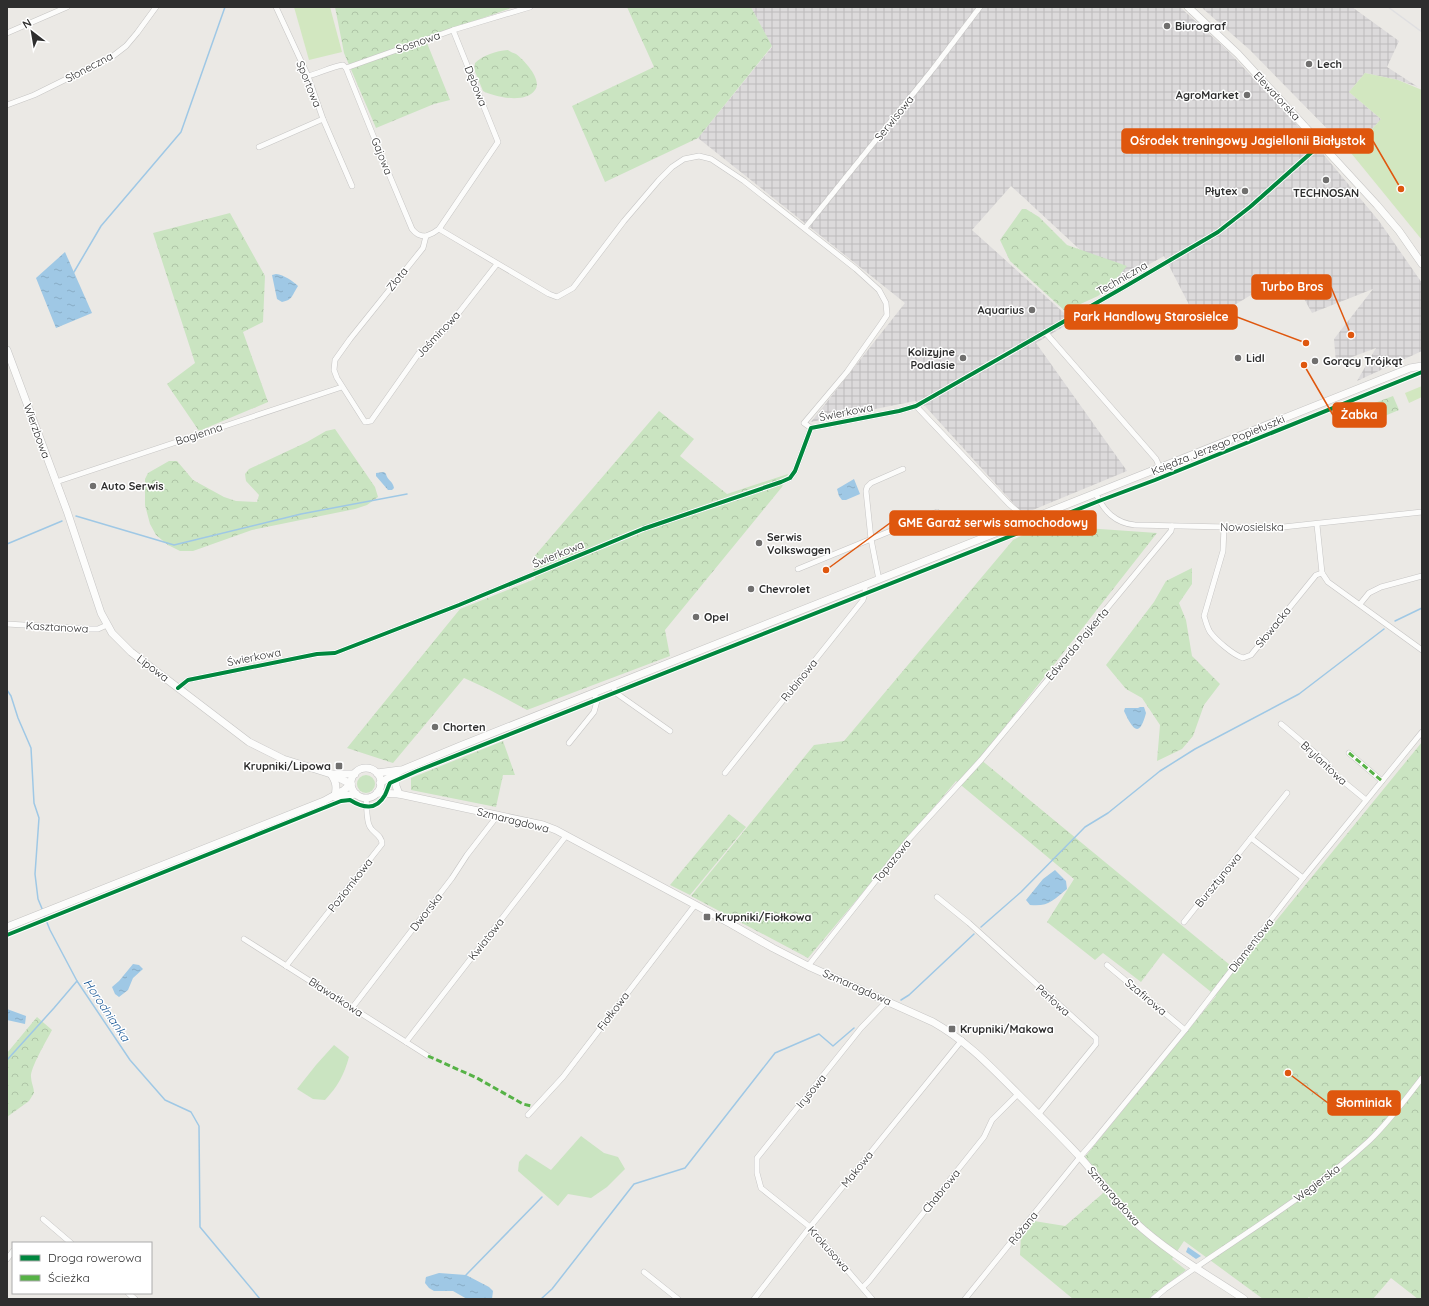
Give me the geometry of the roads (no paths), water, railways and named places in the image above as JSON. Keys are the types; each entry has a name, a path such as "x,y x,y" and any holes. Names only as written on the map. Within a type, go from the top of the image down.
{"street":[{"path":"7,33 67,7"},
{"name":"Słoneczna","path":"7,106 34,95 113,56 126,46 156,7"},
{"name":"Sportowa","path":"259,147 323,119 308,76 276,7"},
{"name":"Sosnowa","path":"308,76 320,73 338,65 343,65 346,68 453,30 530,7"},
{"name":"Serwisowa","path":"805,228 980,7"},
{"name":"Elewatorska","path":"1188,7 1238,54 1377,205 1399,231 1422,264"},
{"name":"Dębowa","path":"439,228 498,142 453,30"},
{"name":"Gajowa","path":"346,68 412,229 416,234 426,236"},
{"path":"323,119 352,186"},
{"name":"Techniczna","path":"916,406 1218,232 1250,207 1321,144"},
{"path":"426,236 439,228 497,264 549,294 557,297 573,288 624,221 672,167 684,159 699,156 711,160 744,181 856,269 879,290 886,303 887,315 846,372 804,423 811,428"},
{"name":"Złota","path":"365,422 342,387 334,370 335,360 422,248 426,236"},
{"name":"Jaśminowa","path":"365,422 371,421 419,353 446,329 497,264"},
{"path":"1045,332 1156,459 1160,468"},
{"name":"Wierzbowa","path":"7,350 67,511"},
{"name":"Księdza Jerzego Popiełuszki","path":"399,772 1410,368 1422,361"},
{"name":"Księdza Jerzego Popiełuszki","path":"1410,368 1422,366"},
{"name":"Bagienna","path":"56,482 342,387"},
{"path":"916,406 1009,504 1024,517 1026,521"},
{"name":"Świerkowa","path":"178,688 188,680 299,658 335,653 459,605 643,529 790,478 795,471 811,428 898,411 916,406"},
{"path":"879,580 866,491 867,487 871,483 903,469"},
{"name":"Nowosielska","path":"1096,494 1105,510 1114,518 1122,522 1135,525 1274,528 1317,525 1422,512"},
{"name":"Lipowa","path":"67,511 101,613 112,633 131,652 237,734 263,750 283,759 330,774 352,784"},
{"path":"798,569 937,512"},
{"path":"1317,525 1322,573 1328,582 1422,650"},
{"name":"Edwarda Pajkerta","path":"981,760 1171,532 1172,526"},
{"name":"Słowacka","path":"1224,527 1223,551 1204,616 1206,625 1211,633 1236,656 1243,658 1251,655 1316,575 1322,573"},
{"path":"1360,604 1370,593 1381,586 1422,576"},
{"name":"Rubinowa","path":"725,773 863,600 866,585"},
{"name":"Kasztanowa","path":"7,624 90,629 98,629 107,625"},
{"path":"613,686 616,693 670,731"},
{"path":"569,743 594,712 597,701 594,693"},
{"name":"Brylantowa","path":"1281,724 1326,762 1333,773 1366,800"},
{"name":"Diamentowa","path":"1080,1157 1185,1030 1303,878 1422,732"},
{"path":"1349,753 1382,781"},
{"name":"Topazowa","path":"808,966 908,840 981,760"},
{"path":"356,794 352,784 352,778 360,770 368,769 377,773 399,772"},
{"path":"380,783 399,772"},
{"path":"398,794 396,786 399,772"},
{"path":"333,797 356,794 366,798 372,797 377,793 380,783 380,778 377,773"},
{"path":"330,774 335,780 336,785 333,797"},
{"name":"Lipowa","path":"330,774 355,774"},
{"name":"Szmaragdowa","path":"380,783 398,794"},
{"path":"7,927 333,797 352,784"},
{"name":"Szmaragdowa","path":"377,793 398,794 543,825 808,966 933,1022 962,1040 977,1053 1080,1157 1146,1232 1195,1267 1244,1299"},
{"name":"Bursztynowa","path":"1184,922 1288,793"},
{"name":"Poziomkowa","path":"286,966 382,844 380,837 370,828 368,824 366,798"},
{"name":"Dworska","path":"352,1008 452,878 467,855 498,815"},
{"name":"Kwiatowa","path":"406,1042 566,836"},
{"path":"1252,838 1303,878"},
{"name":"Perłowa","path":"937,897 969,923 1096,1038 1096,1044 1038,1115"},
{"name":"Fiołkowa","path":"528,1115 563,1077 695,905"},
{"name":"Bławatkowa","path":"244,939 428,1056"},
{"name":"Szafirowa","path":"1107,965 1185,1030"},
{"name":"Irysowa","path":"761,1188 756,1173 757,1158 861,1028 887,1001"},
{"name":"Makowa","path":"754,1299 810,1227 962,1040"},
{"name":"Węgierska","path":"1153,1299 1195,1267 1299,1197 1341,1165 1370,1140 1399,1109 1422,1078"},
{"name":"Chabrowa","path":"863,1287 984,1137 992,1120 1018,1094"},
{"name":"Różana","path":"965,1299 1080,1157"},
{"name":"Krokusowa","path":"761,1188 810,1227 872,1299"},
{"path":"43,1218 70,1242"},
{"path":"644,1272 678,1299"}],"water":[{"path":"65,252 92,313 56,328 36,278"},
{"path":"276,274 288,278 298,286 292,297 286,301 282,302 277,299 272,275"},
{"path":"384,472 394,488 392,490 388,490 376,476 376,473"},
{"path":"854,479 860,494 846,500 842,500 837,489"},
{"path":"1144,707 1146,713 1141,726 1138,729 1133,726 1124,711 1125,708"},
{"path":"1055,870 1066,881 1067,889 1046,904 1030,905 1026,900 1043,879"},
{"path":"133,964 139,965 143,969 133,978 128,990 119,997 115,994 112,987"},
{"path":"7,1009 26,1016 25,1024 7,1020"},
{"path":"1188,1247 1201,1256 1196,1259 1186,1252"},
{"path":"439,1273 466,1275 489,1287 493,1291 492,1299 467,1299 453,1291 434,1291 425,1283 426,1277"}],"waterway":[{"path":"74,272 101,226 181,132 225,7"},
{"path":"76,516 174,545 301,514 407,494"},
{"path":"7,544 62,521"},
{"path":"1395,621 1422,608"},
{"path":"981,927 1021,892 1085,827 1108,813 1160,771 1195,749 1299,694 1384,629"},
{"name":"Horodnianka","path":"7,690 11,696 18,718 31,748 34,803 39,818 35,874 38,899 43,911"},
{"name":"Horodnianka","path":"44,915 50,930 77,981 130,1060 165,1100 191,1112 199,1126 200,1227 260,1299"},
{"path":"901,1000 909,995 974,934"},
{"path":"7,1060 77,981"},
{"path":"541,1299 552,1289 634,1184 685,1168 775,1053 819,1034 833,1046 854,1028"},
{"path":"466,1275 542,1197"}],"railway":[{"path":"1388,7 1422,32"}],"place":[{"name":"Biurograf","path":"1167,26"},
{"name":"Lech","path":"1309,64"},
{"name":"AgroMarket","path":"1247,95"},
{"name":"TECHNOSAN","path":"1326,180"},
{"name":"Ośrodek treningowy Jagiellonii Białystok","path":"1401,189"},
{"name":"Płytex","path":"1245,191"},
{"name":"Aquarius","path":"1032,310"},
{"name":"Turbo Bros","path":"1351,335"},
{"name":"Park Handlowy Starosielce","path":"1306,343"},
{"name":"Kolizyjne Podlasie","path":"963,358"},
{"name":"Lidl","path":"1238,358"},
{"name":"Gorący Trójkąt","path":"1315,361"},
{"name":"Żabka","path":"1304,365"},
{"name":"Auto Serwis","path":"93,486"},
{"name":"Serwis Volkswagen","path":"759,543"},
{"name":"GME Garaż serwis samochodowy","path":"826,570"},
{"name":"Chevrolet","path":"751,589"},
{"name":"Opel","path":"696,617"},
{"name":"Chorten","path":"435,727"},
{"name":"Krupniki/Lipowa","path":"339,766"},
{"name":"Krupniki/Fiołkowa","path":"707,917"},
{"name":"Krupniki/Makowa","path":"952,1029"},
{"name":"Słominiak","path":"1288,1073"}]}
